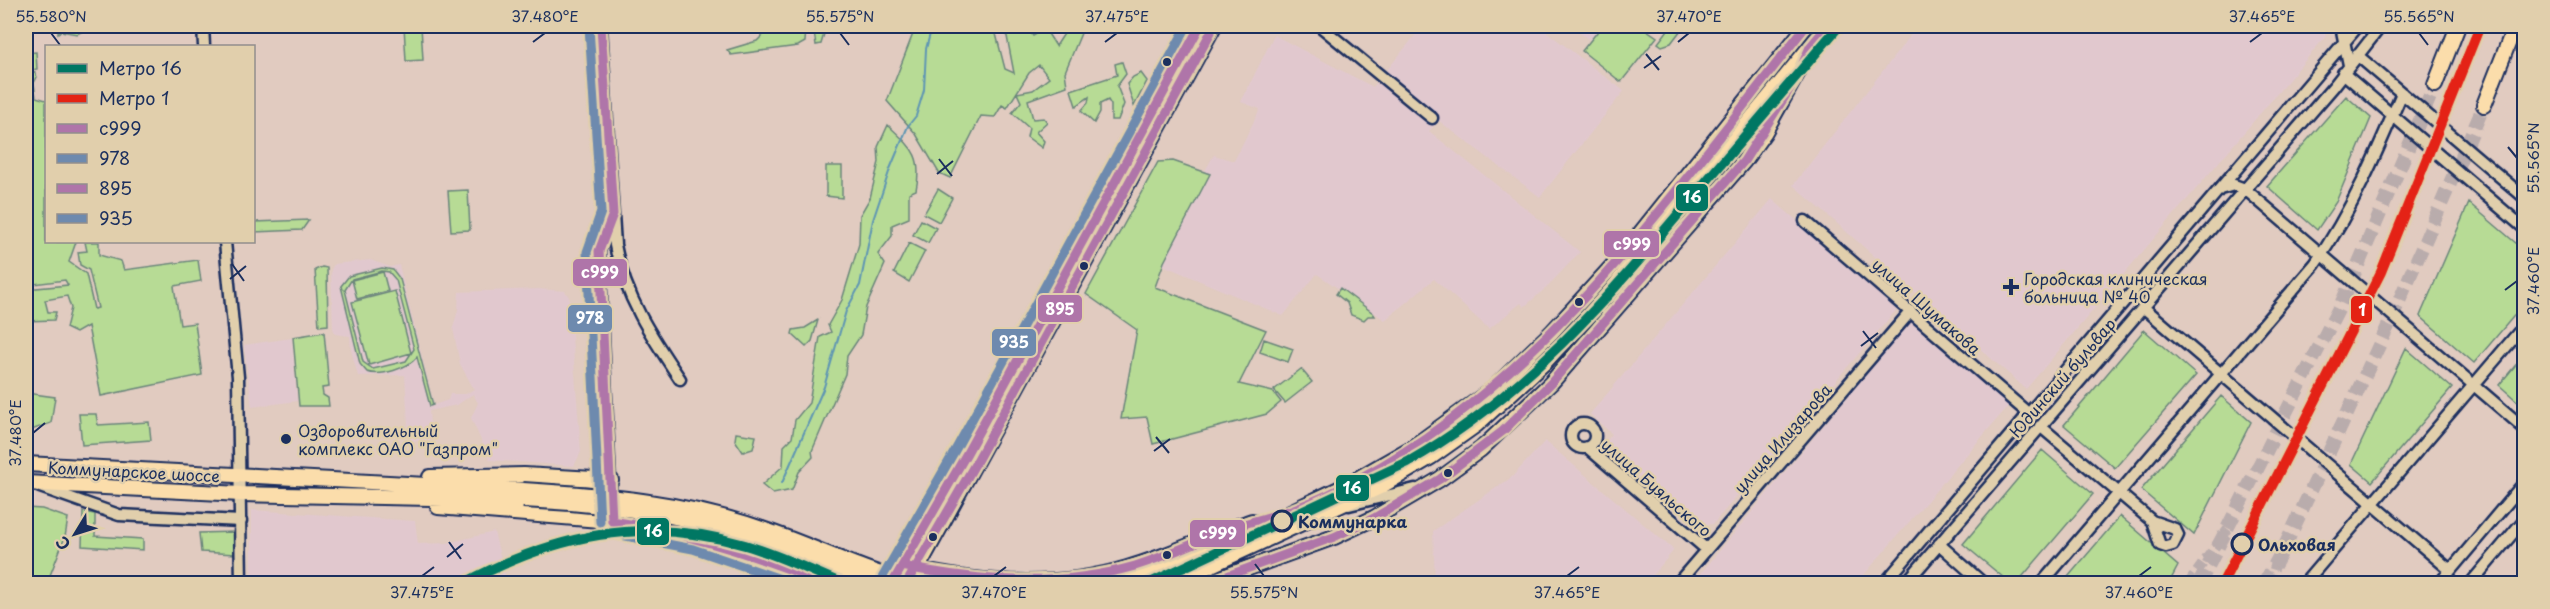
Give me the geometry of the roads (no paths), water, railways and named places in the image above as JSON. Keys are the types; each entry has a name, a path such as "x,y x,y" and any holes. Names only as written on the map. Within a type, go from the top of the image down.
{"main road":[{"path":"892,584 962,463 1200,26"},
{"path":"909,584 1214,26"},
{"path":"1119,584 1191,559 1343,487 1413,447 1474,404 1513,371 1626,251 1806,26"},
{"path":"1162,584 1205,568 1380,487 1451,443 1523,384 1632,266 1827,26"},
{"path":"2435,85 2458,26"},
{"path":"2484,105 2515,26"},
{"path":"1204,584 1334,537 1374,518 1440,478 1481,449 1531,405 1675,242 1754,147 1796,79 1810,47"},
{"name":"Коммунарское шоссе","path":"26,464 361,482"},
{"path":"361,482 470,475 611,480"},
{"path":"361,482 523,495 674,516 759,538 877,584"},
{"name":"Коммунарское шоссе","path":"26,483 362,498"},
{"path":"362,498 618,496 677,505 765,530 856,566 916,584"},
{"path":"362,498 483,512 612,520"},
{"path":"902,566 1015,582 1076,579 1126,569 1257,519 1302,506"}],"street":[{"path":"203,26 204,45"},
{"path":"601,26 615,245 626,289 680,380"},
{"path":"1320,26 1432,118"},
{"path":"2341,26 2346,69 2392,115 2524,228"},
{"name":"Юдинский бульвар","path":"1884,584 2358,26"},
{"name":"Юдинский бульвар","path":"1905,584 2245,189 2381,26"},
{"path":"2357,55 2524,197"},
{"path":"2041,584 2321,254 2360,190 2402,93"},
{"path":"2220,189 2234,185 2245,189 2524,428"},
{"path":"613,214 598,251 612,520 669,529 716,541 828,584"},
{"name":"улица Шумакова","path":"1805,221 2030,414"},
{"path":"225,243 238,377 241,584"},
{"path":"2143,308 2450,570"},
{"name":"улица Илизарова","path":"1677,584 1911,311"},
{"path":"2304,584 2524,326"},
{"path":"2040,426 2152,521"},
{"name":"улица Буяльского","path":"1587,447 1706,549"},
{"path":"1340,507 1395,496 1440,478"},
{"path":"26,483 119,515 241,521"},
{"path":"2439,584 2524,483"},
{"path":"2470,584 2524,520"},
{"path":"1939,544 1984,584"}],"waterway":[{"path":"782,483 824,387 846,311 860,285 873,220 890,169 908,126 916,116 924,90 926,49 932,26"}],"tunnel":[{"path":"2199,584 2343,300 2435,85"},
{"path":"2264,584 2284,548 2390,322 2484,105"},
{"path":"2188,584 2228,529"},
{"path":"2269,584 2277,560"}],"metro line":[{"name":"16","path":"1148,584 1408,462 1450,436 1490,407 1562,344 1628,273 1839,26"},
{"name":"1","path":"2222,584 2381,272 2480,26"},
{"name":"16","path":"463,584 497,567 565,542 635,531 707,536 745,545 843,584"}],"place":[{"name":"Городская клиническая больница № 40","path":"2011,287"},
{"name":"Оздоровительный комплекс ОАО \"Газпром\"","path":"286,439"},
{"name":"Коммунарка","path":"1282,521"},
{"name":"Ольховая","path":"2242,544"}]}
